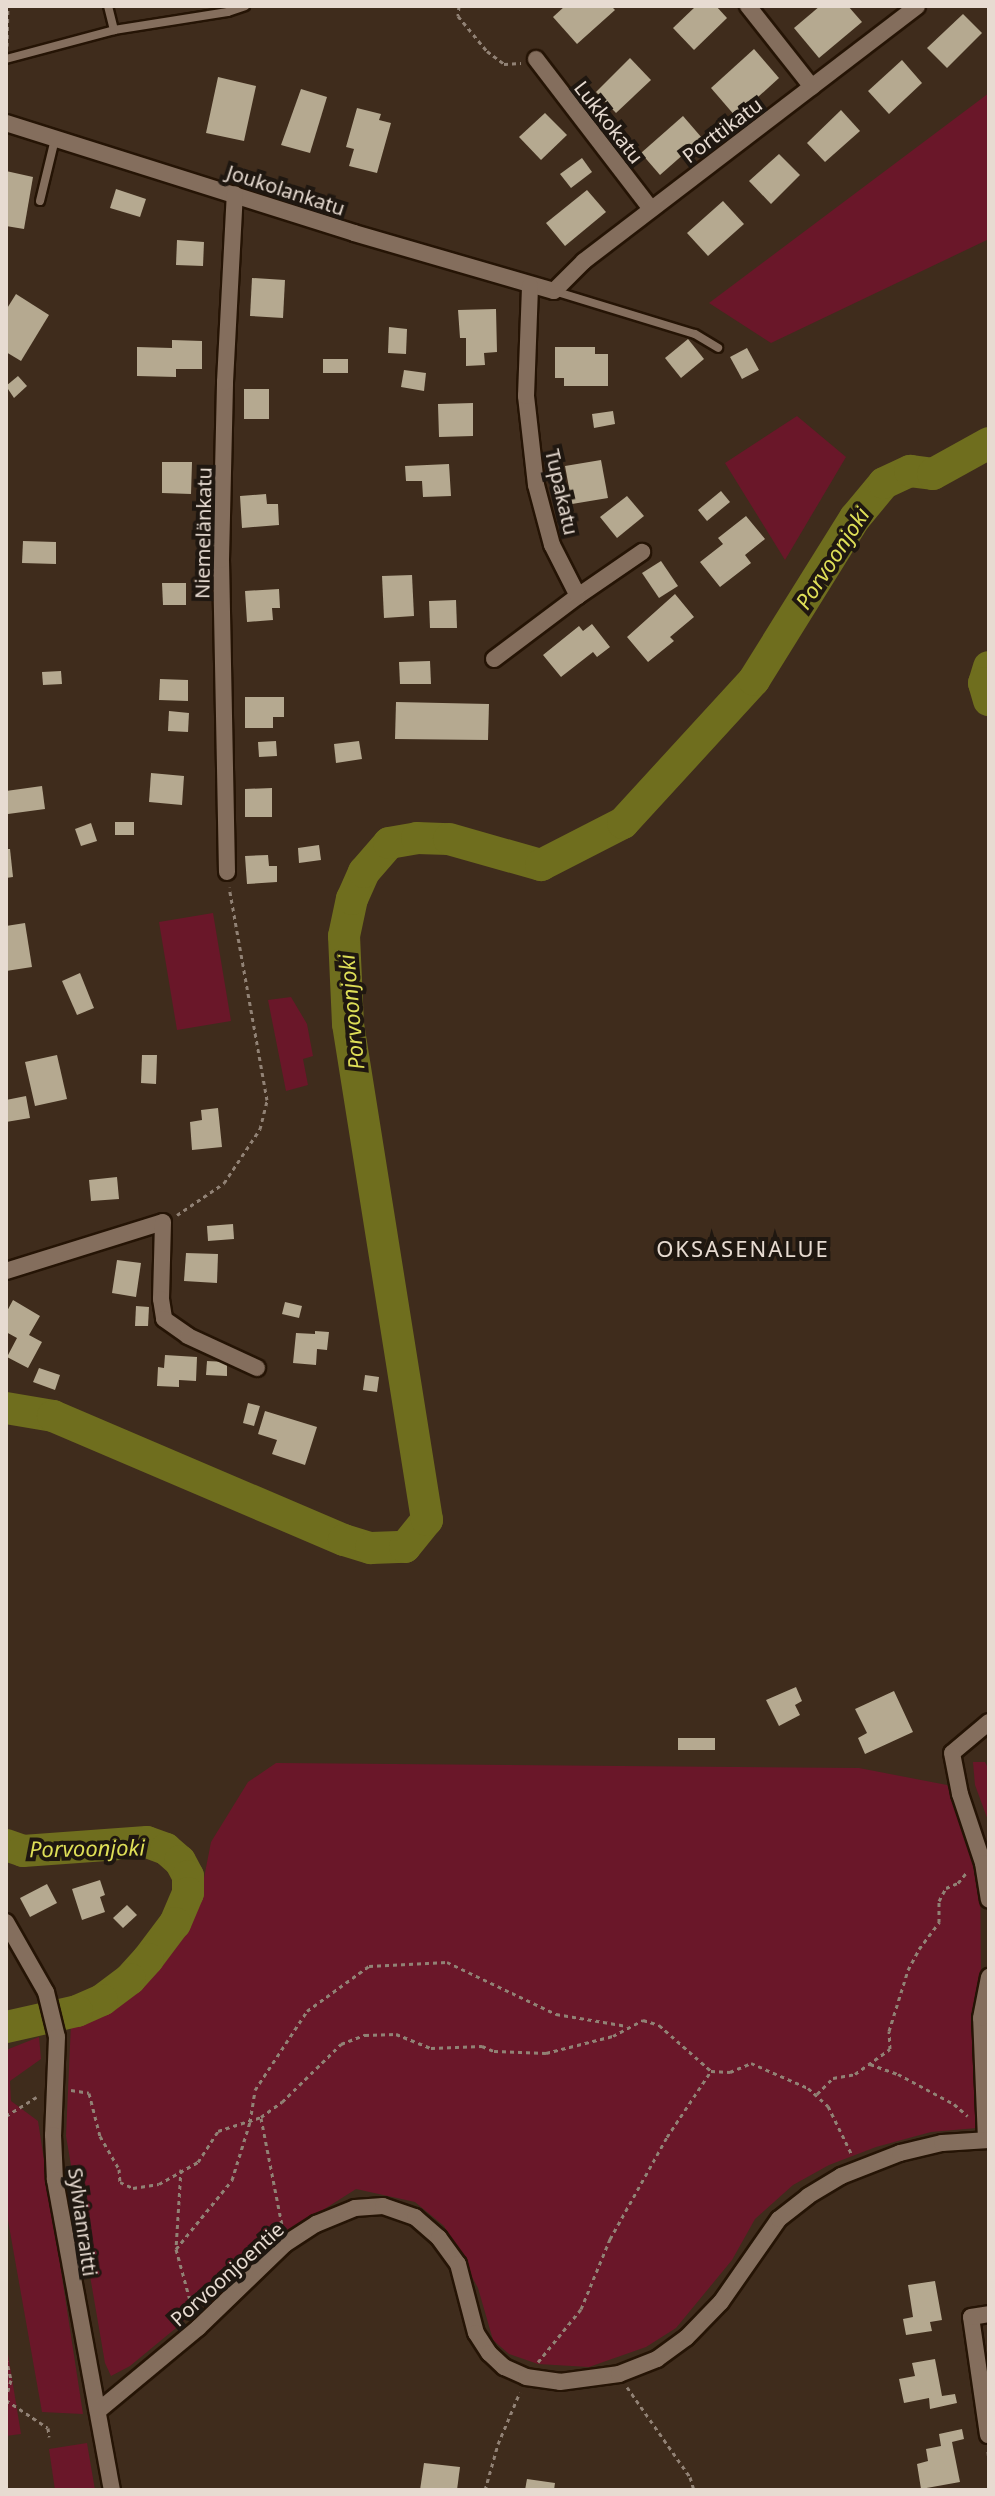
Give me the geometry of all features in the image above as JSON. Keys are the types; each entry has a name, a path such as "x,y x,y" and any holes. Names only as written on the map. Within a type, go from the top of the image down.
{"street":[{"path":"748,6 812,87"},
{"name":"Porttikatu","path":"554,291 584,261 917,6"},
{"name":"Lukkokatu","path":"536,59 651,209"},
{"name":"Joukolankatu","path":"6,123 554,291"},
{"name":"Niemelänkatu","path":"227,872 221,560 225,382 235,194"},
{"name":"Tupakatu","path":"530,286 526,396 536,485 552,545 578,596"},
{"path":"494,659 642,552"},
{"path":"6,1271 163,1222 161,1299 164,1319 188,1336 257,1368"},
{"path":"989,1722 952,1753 960,1794 983,1863 989,1900"},
{"name":"Sylvianraitti","path":"6,1922 46,1992 57,2037 53,2135 55,2180 112,2490"},
{"path":"987,2137 981,2018 989,1977"},
{"name":"Porvoonjoentie","path":"98,2411 198,2328 285,2244 316,2224 355,2208 383,2206 415,2217 439,2238 458,2264 476,2333 489,2353 504,2367 526,2377 560,2382 619,2374 657,2359 686,2338 721,2302 779,2219 808,2196 862,2167 942,2143 987,2137"},
{"path":"988,2435 971,2317 989,2314"}],"lane":[{"path":"108,6 114,30"},
{"path":"6,59 114,30 228,12 245,6"},
{"path":"40,201 55,139"},
{"path":"554,291 695,334 718,348"}],"path":[{"path":"6,59 8,6"},
{"path":"459,6 458,16 504,64 514,65 536,59"},
{"path":"163,1222 224,1183 260,1129 267,1100 227,872"},
{"path":"817,2094 833,2078 855,2074 890,2049 889,2031 900,1992 919,1949 939,1922 939,1901 946,1888 958,1883 977,1862 983,1863"},
{"path":"176,2249 232,2180 250,2122 255,2090 307,2011 369,1966 447,1962 556,2014 627,2026"},
{"path":"6,2116 35,2097 56,2092 83,2090 89,2093 100,2136 119,2169 123,2185 133,2188 159,2184 200,2160 218,2131 261,2117 282,2102 341,2044 365,2035 396,2034 431,2048 462,2045 504,2052 546,2053 613,2036 643,2020 659,2025 711,2071 730,2072 751,2063 817,2094 828,2106 844,2141 862,2167"},
{"path":"870,2064 898,2074 954,2104 987,2137"},
{"path":"485,2490 498,2444 526,2377 581,2309 610,2239 667,2137 711,2071"},
{"path":"261,2117 285,2244"},
{"path":"181,2169 176,2249 198,2328"},
{"path":"6,2358 11,2380 6,2399 48,2428 49,2437"},
{"path":"619,2374 690,2477 694,2490"}],"shaded area":[{"path":"989,93 989,239 771,343 709,303"},
{"path":"797,416 846,457 785,560 725,463"},
{"path":"213,913 231,1021 177,1030 159,922"},
{"path":"291,997 307,1024 313,1056 303,1059 308,1085 286,1091 268,1000"},
{"path":"973,1762 985,1762 989,1770 989,1823 975,1785"},
{"path":"276,1763 859,1768 947,1785 980,1859 981,1974 973,2051 977,2128 931,2132 876,2147 829,2165 793,2185 755,2219 732,2260 676,2328 646,2347 589,2367 538,2364 509,2354 493,2340 478,2288 444,2226 415,2202 356,2189 263,2248 176,2328 130,2366 111,2376 105,2363 66,2136 71,2023 110,2009 154,1974 203,1883 211,1842 248,1782"},
{"path":"39,2037 41,2059 10,2081 11,2101 38,2121 83,2414 42,2412 6,2209 6,2050"},
{"path":"6,2342 21,2434 6,2436"},
{"path":"87,2443 95,2490 55,2490 49,2449"}],"building":[{"path":"565,6 611,6 615,10 577,44 553,17"},
{"path":"696,6 716,6 727,18 694,50 673,28"},
{"path":"820,6 848,6 862,22 819,58 794,28"},
{"path":"963,14 982,33 947,68 927,48"},
{"path":"754,49 779,78 736,117 711,88"},
{"path":"630,58 651,80 616,113 596,92"},
{"path":"902,60 922,83 889,114 868,91"},
{"path":"218,77 256,86 244,141 206,133"},
{"path":"301,89 327,97 310,153 281,145"},
{"path":"357,108 381,114 379,120 391,123 377,173 349,166 354,149 346,147"},
{"path":"841,110 860,131 825,162 807,143"},
{"path":"545,113 567,135 541,160 519,137"},
{"path":"683,116 702,138 660,175 641,153"},
{"path":"779,154 800,175 771,204 749,181"},
{"path":"582,158 592,172 571,188 560,174"},
{"path":"6,171 33,177 24,229 6,226"},
{"path":"116,189 146,199 140,217 110,208"},
{"path":"587,190 606,212 565,246 546,223"},
{"path":"723,201 744,224 708,256 687,233"},
{"path":"177,240 204,242 203,266 176,265"},
{"path":"252,278 285,280 283,318 250,316"},
{"path":"16,294 49,315 21,361 6,352 6,310"},
{"path":"496,309 497,352 484,353 485,365 466,366 466,338 460,338 458,310"},
{"path":"389,327 407,329 406,354 388,353"},
{"path":"688,339 704,359 681,378 665,358"},
{"path":"172,340 202,341 202,369 176,369 176,377 137,376 137,347 172,348"},
{"path":"555,347 595,347 595,354 608,354 608,386 564,386 564,378 555,378"},
{"path":"747,348 759,370 742,379 730,357"},
{"path":"323,359 348,359 348,373 323,373"},
{"path":"404,370 426,373 424,391 401,387"},
{"path":"18,376 27,386 14,398 6,386"},
{"path":"244,389 269,389 269,419 244,419"},
{"path":"473,403 473,436 439,437 438,404"},
{"path":"613,411 615,424 594,428 592,414"},
{"path":"601,460 608,498 572,504 565,466"},
{"path":"162,462 192,462 191,494 162,493"},
{"path":"449,464 451,496 423,497 422,481 406,481 405,466"},
{"path":"721,491 730,502 707,521 698,510"},
{"path":"266,494 267,504 278,504 279,525 242,528 240,496"},
{"path":"627,496 644,516 617,538 600,517"},
{"path":"746,516 765,539 745,555 751,563 720,587 700,562 723,544 718,538"},
{"path":"23,541 56,542 56,564 22,563"},
{"path":"661,561 678,586 659,598 642,573"},
{"path":"412,575 414,616 384,618 382,576"},
{"path":"162,583 186,583 186,605 163,605"},
{"path":"279,589 280,608 272,608 273,620 247,622 245,591"},
{"path":"675,594 694,617 670,637 674,641 648,662 627,637"},
{"path":"456,600 457,628 430,628 429,601"},
{"path":"592,624 610,647 597,657 593,652 561,677 543,655 579,626 583,631"},
{"path":"430,661 431,684 400,684 399,662"},
{"path":"61,671 62,684 43,685 42,672"},
{"path":"160,679 188,680 188,701 159,700"},
{"path":"245,697 284,697 284,717 273,717 273,728 245,728"},
{"path":"396,702 489,704 488,740 395,739"},
{"path":"169,711 189,713 188,732 168,731"},
{"path":"276,741 277,756 259,757 258,742"},
{"path":"359,741 362,759 336,763 334,744"},
{"path":"151,773 184,776 182,805 149,802"},
{"path":"42,786 45,809 8,814 6,791"},
{"path":"272,788 272,817 245,817 245,789"},
{"path":"115,822 134,822 134,835 115,835"},
{"path":"91,823 97,841 81,846 75,829"},
{"path":"319,845 321,860 299,863 298,848"},
{"path":"6,849 10,849 13,877 6,878"},
{"path":"268,855 269,866 277,866 277,882 247,884 245,856"},
{"path":"25,923 32,967 6,971 6,926"},
{"path":"80,973 94,1008 77,1015 62,981"},
{"path":"57,1055 67,1099 35,1106 25,1062"},
{"path":"142,1055 157,1055 156,1084 141,1083"},
{"path":"26,1096 30,1118 6,1122 6,1100"},
{"path":"218,1108 222,1147 192,1150 190,1122 202,1120 201,1110"},
{"path":"117,1177 119,1199 91,1201 89,1180"},
{"path":"233,1224 234,1239 208,1241 207,1226"},
{"path":"186,1253 218,1254 217,1283 184,1281"},
{"path":"117,1260 141,1263 136,1297 112,1293"},
{"path":"13,1300 40,1316 29,1335 42,1342 28,1368 7,1357 17,1338 6,1332 6,1313"},
{"path":"285,1302 302,1306 299,1318 282,1314"},
{"path":"136,1306 149,1307 148,1326 135,1326"},
{"path":"315,1331 329,1332 327,1350 317,1349 316,1365 293,1363 296,1333 315,1334"},
{"path":"165,1355 197,1357 196,1381 179,1380 179,1387 157,1386 158,1367 164,1368"},
{"path":"207,1361 227,1362 227,1376 206,1375"},
{"path":"39,1368 60,1375 55,1390 33,1382"},
{"path":"365,1375 379,1377 377,1392 363,1390"},
{"path":"248,1403 260,1406 254,1426 243,1423"},
{"path":"265,1411 317,1427 305,1465 272,1454 277,1440 258,1434"},
{"path":"796,1687 802,1701 795,1705 800,1715 779,1726 766,1700"},
{"path":"894,1691 913,1732 865,1754 858,1738 867,1733 855,1709"},
{"path":"678,1738 715,1738 715,1750 678,1750"},
{"path":"100,1880 105,1895 100,1897 105,1912 82,1920 72,1889"},
{"path":"47,1884 57,1903 30,1917 20,1898"},
{"path":"127,1905 137,1915 123,1928 113,1918"},
{"path":"935,2281 942,2320 930,2322 932,2331 906,2335 903,2319 913,2317 908,2285"},
{"path":"935,2359 942,2396 955,2394 957,2403 930,2409 929,2398 904,2403 899,2379 915,2376 912,2363"},
{"path":"962,2429 964,2439 952,2442 960,2482 921,2489 917,2464 928,2461 926,2449 941,2446 939,2434"},
{"path":"424,2463 460,2467 457,2490 420,2490"},
{"path":"527,2479 555,2483 554,2490 525,2490"}],"waterway":[{"name":"Porvoonjoki","path":"6,1408 53,1416 344,1540 371,1548 405,1547 427,1520 348,1024 344,936 352,899 364,872 389,843 417,838 449,839 541,865 623,823 754,680 855,518 884,483 910,471 933,474 989,443"},
{"name":"Porvoonjoki","path":"989,667 984,683 989,700"},
{"name":"Porvoonjoki","path":"6,1845 23,1851 147,1842 166,1849 180,1861 188,1876 188,1893 175,1923 130,1979 102,2000 77,2011 6,2027"}],"district":[{"name":"OKSASENALUE","path":"743,1249"}]}
